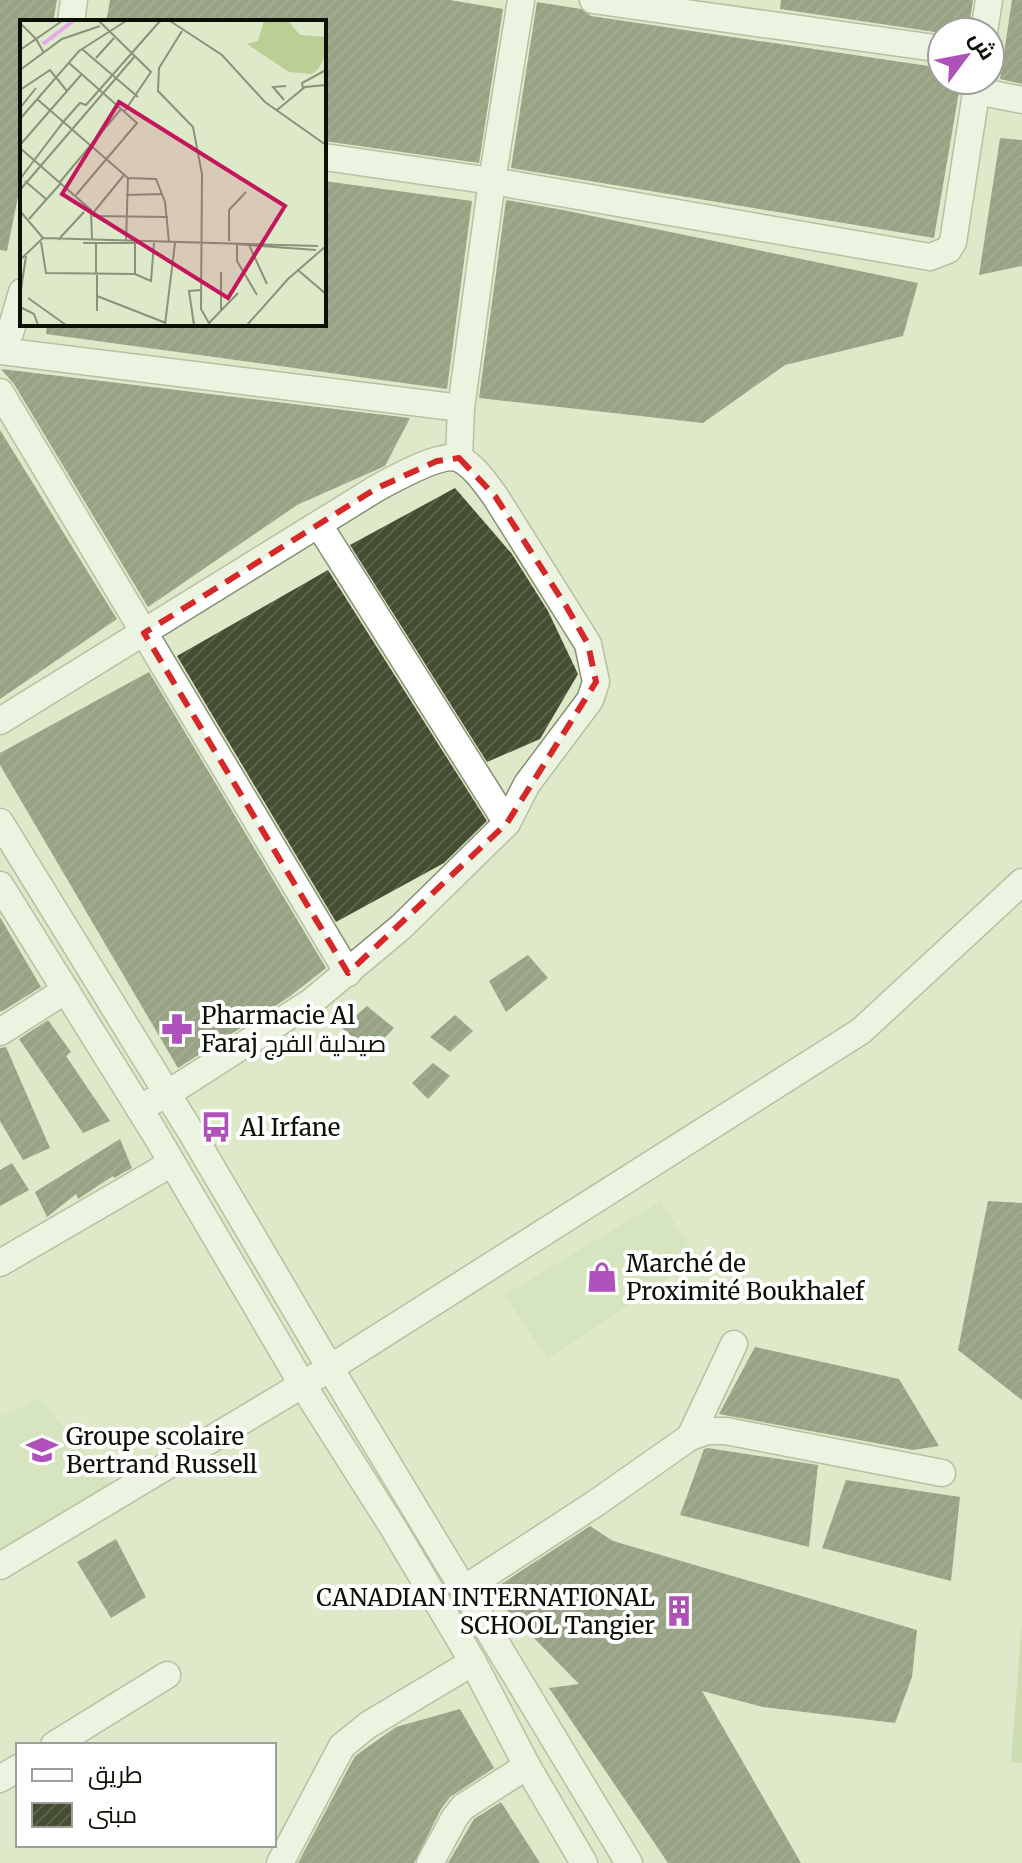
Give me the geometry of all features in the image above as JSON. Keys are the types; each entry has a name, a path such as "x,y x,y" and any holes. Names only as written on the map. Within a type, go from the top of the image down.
{"street":[{"path":"71,20 74,0"},
{"path":"459,458 461,408 521,0"},
{"path":"593,0 926,47"},
{"path":"326,157 492,181 930,257 948,250 953,242 975,96"},
{"path":"20,299 10,333 0,348 461,408"},
{"path":"0,392 348,973"},
{"path":"0,721 377,488 437,461 459,458 495,496 588,644 596,682 590,700 527,784 507,823 455,877 311,1002 167,1094 139,1108"},
{"path":"319,525 507,823"},
{"path":"0,822 629,1863"},
{"path":"0,1566 330,1368 861,1031 1022,882"},
{"path":"0,885 139,1108 302,1384 394,1529 473,1662 527,1766 584,1863"},
{"path":"0,1032 66,990"},
{"path":"0,1263 172,1163"},
{"path":"690,1437 734,1344"},
{"path":"464,1589 690,1437 708,1431 726,1431 942,1473"},
{"path":"280,1863 342,1746 368,1725 473,1662"},
{"path":"57,1743 167,1675"},
{"path":"430,1863 463,1807 527,1766"}],"highlighted area":[{"path":"459,458 495,496 566,606 588,644 596,682 507,823 348,973 144,633 377,488 437,461"}],"shaded area":[{"name":"Marché de Proximité Boukhalef","path":"661,1201 697,1259 548,1359 504,1295"},
{"name":"Groupe scolaire Bertrand Russell","path":"40,1398 111,1483 0,1552 0,1417"},
{"path":"1022,1622 1022,1763 1011,1762"}],"building":[{"path":"0,0 57,0 53,20 20,20 20,187 7,251 0,250"},
{"path":"110,0 450,0 503,9 479,163 326,141 326,20 106,20"},
{"path":"781,0 973,0 970,16 926,16 926,31 780,9"},
{"path":"1012,0 1022,0 1022,84 1006,80 1006,40"},
{"path":"537,2 581,9 591,16 926,66 926,96 958,96 934,238 511,168"},
{"path":"1000,138 1022,140 1022,266 979,275"},
{"path":"326,181 472,201 447,389 46,334 47,326 326,326"},
{"path":"506,200 918,283 903,336 785,365 703,423 479,398"},
{"path":"1,369 410,418 385,466 297,505 148,607 14,384"},
{"path":"0,430 117,619 0,699"},
{"path":"455,488 512,554 548,611 578,674 540,739 487,762 350,545"},
{"path":"328,570 487,821 444,863 336,922 177,656"},
{"path":"149,672 326,968 289,997 178,1068 0,765 0,753"},
{"path":"0,917 41,987 1,1012 0,1010"},
{"path":"528,955 548,978 506,1012 489,981"},
{"path":"367,1006 394,1028 371,1052 342,1028"},
{"path":"455,1015 473,1031 450,1052 430,1037"},
{"path":"48,1020 71,1052 66,1056 110,1121 83,1133 19,1039"},
{"path":"6,1047 50,1148 23,1160 0,1121 0,1048"},
{"path":"433,1063 450,1076 428,1099 412,1083"},
{"path":"120,1139 132,1168 113,1176 78,1199 76,1194 47,1217 35,1192"},
{"path":"12,1163 29,1190 0,1206 0,1170"},
{"path":"988,1201 1022,1203 1022,1400 958,1350"},
{"path":"755,1347 899,1379 939,1446 913,1450 719,1414"},
{"path":"704,1449 818,1465 809,1547 680,1515"},
{"path":"846,1480 960,1497 951,1581 822,1548"},
{"name":"CANADIAN INTERNATIONAL SCHOOL Tangier","path":"590,1526 613,1541 917,1630 912,1677 895,1723 763,1707 702,1691 801,1863 668,1863 549,1688 579,1684 489,1592"},
{"path":"116,1539 146,1597 111,1618 77,1562"},
{"path":"460,1709 494,1768 450,1797 414,1863 298,1863 355,1756 396,1727"},
{"path":"501,1802 540,1863 448,1863 474,1819"}],"place":[{"name":"Pharmacie Al Faraj صيدلية الفرج","path":"177,1029"},
{"name":"Al Irfane","path":"216,1127"},
{"name":"Marché de Proximité Boukhalef","path":"602,1277"},
{"name":"Groupe scolaire Bertrand Russell","path":"42,1450"},
{"name":"CANADIAN INTERNATIONAL SCHOOL Tangier","path":"679,1611"}]}
